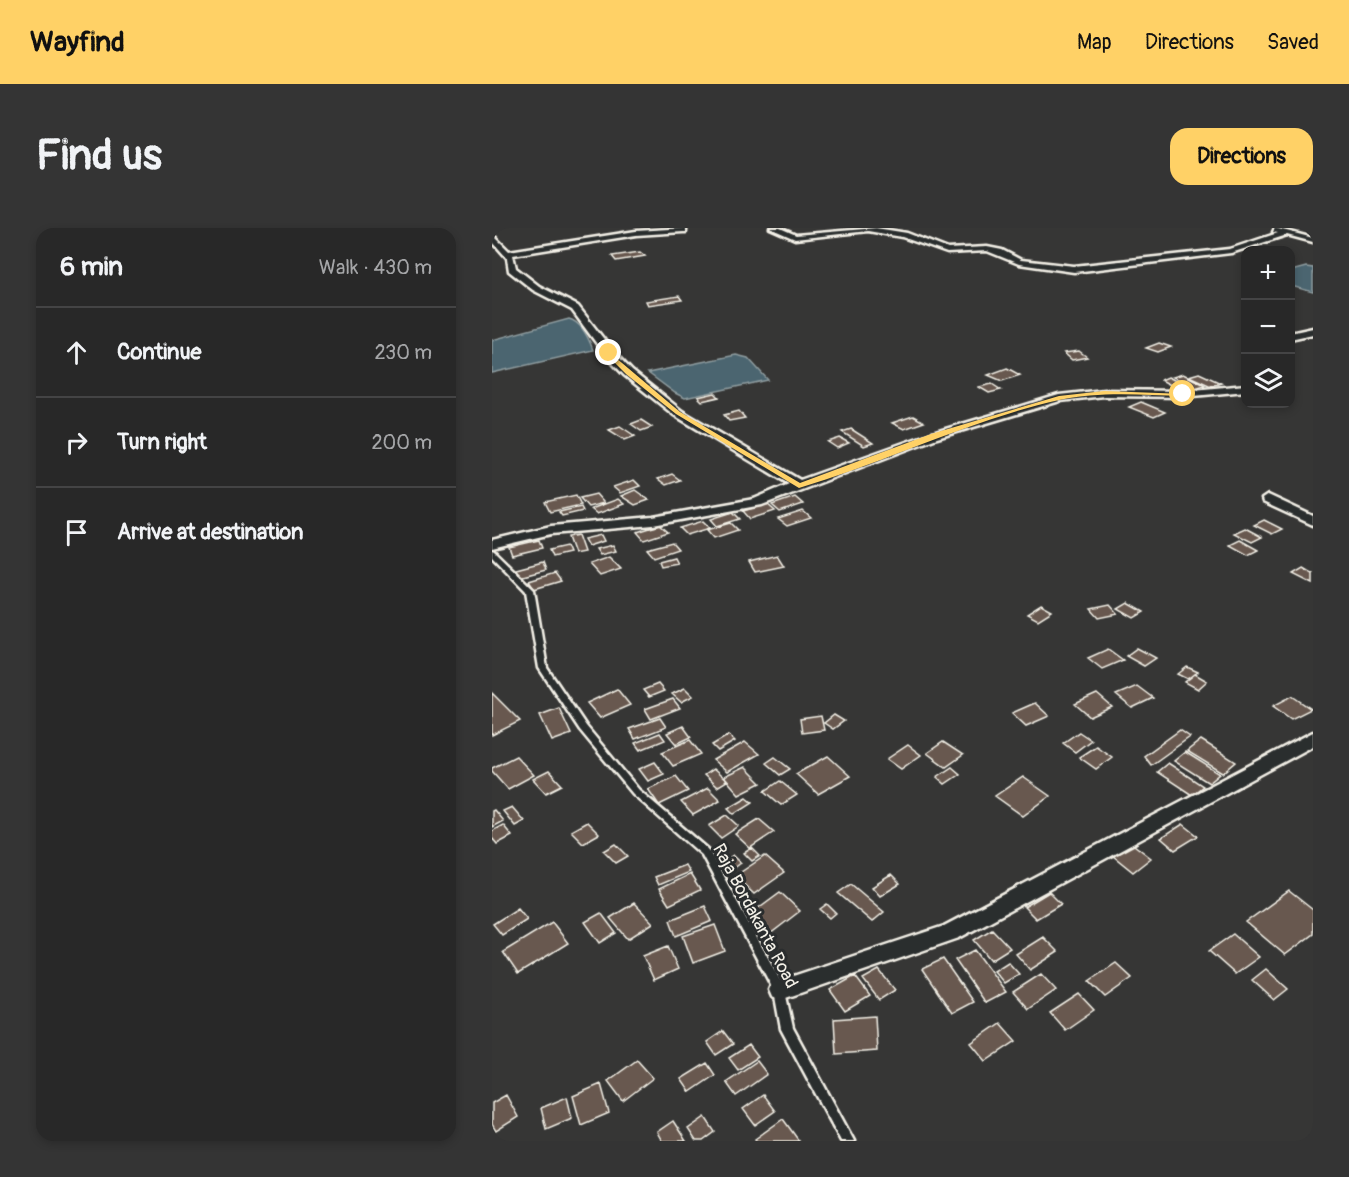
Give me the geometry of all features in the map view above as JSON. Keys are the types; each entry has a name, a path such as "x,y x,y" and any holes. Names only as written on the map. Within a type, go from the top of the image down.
{"street":[{"path":"774,228 795,237 868,229 904,235 947,250 987,249 1019,262 1074,269 1231,251 1286,233"},
{"path":"1269,228 1313,240"},
{"path":"498,246 683,230"},
{"path":"498,246 511,258 512,270 536,288 574,308 621,366 678,413 799,485"},
{"path":"1295,335 1313,331"},
{"path":"492,544 551,530 653,521 757,502 933,436 1059,398 1104,393 1183,394 1241,388"},
{"path":"1268,499 1313,521"},
{"path":"780,990 951,932 1313,738"}],"lane":[{"name":"Raja Bordakanta Road","path":"492,552 530,590 543,668 584,728 636,792 705,852 780,990 787,1029 849,1141"}],"water":[{"path":"1313,268 1313,292 1295,287 1295,270"},
{"path":"569,319 581,327 593,350 492,373 492,340"},
{"path":"736,355 748,358 768,380 685,398 648,373"}],"building":[{"path":"640,252 645,256 616,261 612,256"},
{"path":"679,296 682,300 648,305 646,301"},
{"path":"1159,343 1171,347 1158,352 1146,348"},
{"path":"1079,351 1087,357 1072,360 1064,353"},
{"path":"1007,368 1020,375 1002,381 988,375"},
{"path":"1199,373 1221,383 1211,386 1189,376"},
{"path":"1183,374 1205,385 1195,388 1173,377"},
{"path":"1168,377 1193,389 1182,391 1161,380"},
{"path":"992,384 1001,390 989,393 979,387"},
{"path":"715,393 719,397 702,401 698,397"},
{"path":"1141,402 1165,412 1154,417 1129,407"},
{"path":"739,411 745,418 729,421 724,415"},
{"path":"913,416 924,422 904,429 892,423"},
{"path":"641,420 652,427 641,431 631,424"},
{"path":"620,426 635,436 625,440 609,430"},
{"path":"851,429 873,443 864,446 842,432"},
{"path":"840,438 849,443 837,448 828,442"},
{"path":"672,474 680,480 666,485 658,479"},
{"path":"634,480 640,486 620,493 613,487"},
{"path":"635,490 649,500 635,505 621,496"},
{"path":"596,494 604,503 588,507 580,498"},
{"path":"576,495 581,505 550,512 545,502"},
{"path":"795,497 803,504 780,512 772,505"},
{"path":"618,499 624,504 597,514 591,509"},
{"path":"767,504 775,511 750,519 743,511"},
{"path":"581,507 583,511 562,516 559,512"},
{"path":"803,511 811,518 787,526 778,519"},
{"path":"733,512 740,519 717,526 711,519"},
{"path":"1264,520 1282,529 1272,534 1254,525"},
{"path":"703,521 710,528 687,535 680,528"},
{"path":"731,523 738,530 714,538 707,530"},
{"path":"660,525 668,532 644,540 637,532"},
{"path":"1245,528 1262,537 1252,542 1234,533"},
{"path":"578,535 584,552 574,554 568,537"},
{"path":"601,535 604,541 588,546 584,539"},
{"path":"539,540 542,548 512,555 509,547"},
{"path":"1240,540 1258,550 1248,555 1230,545"},
{"path":"672,542 678,549 654,557 647,549"},
{"path":"613,545 616,551 600,555 596,549"},
{"path":"566,546 569,553 552,557 549,550"},
{"path":"777,555 784,566 755,572 749,562"},
{"path":"609,557 621,569 600,576 589,564"},
{"path":"674,557 677,563 661,566 659,561"},
{"path":"543,562 546,570 519,577 516,569"},
{"path":"1303,568 1313,574 1313,584 1293,574"},
{"path":"555,573 561,581 534,589 529,581"},
{"path":"1128,603 1144,612 1134,618 1118,609"},
{"path":"1041,605 1052,611 1038,620 1027,614"},
{"path":"1110,605 1118,614 1099,618 1091,609"},
{"path":"1137,648 1156,658 1144,666 1126,656"},
{"path":"1108,649 1123,660 1102,669 1088,658"},
{"path":"1187,667 1198,672 1188,679 1178,674"},
{"path":"1195,674 1207,681 1198,689 1185,682"},
{"path":"658,684 664,691 649,697 643,690"},
{"path":"1137,686 1153,698 1132,708 1116,695"},
{"path":"685,688 693,696 681,702 672,694"},
{"path":"617,689 630,705 600,718 587,703"},
{"path":"492,693 520,721 492,735"},
{"path":"1097,694 1112,707 1090,717 1075,704"},
{"path":"1292,696 1311,709 1291,719 1273,706"},
{"path":"673,699 680,708 651,719 645,709"},
{"path":"1035,703 1049,716 1026,726 1012,713"},
{"path":"559,708 571,734 552,741 540,715"},
{"path":"834,715 844,721 833,729 824,723"},
{"path":"821,716 824,730 802,733 800,719"},
{"path":"660,718 666,727 635,739 629,729"},
{"path":"683,726 691,737 676,744 667,733"},
{"path":"1180,730 1190,737 1151,765 1144,756"},
{"path":"1079,732 1091,740 1075,752 1063,743"},
{"path":"660,733 665,740 640,750 635,743"},
{"path":"729,735 735,741 718,751 712,745"},
{"path":"690,740 701,754 673,766 662,752"},
{"path":"1201,740 1236,762 1223,773 1187,751"},
{"path":"745,742 759,754 727,772 713,760"},
{"path":"943,742 963,755 946,767 927,753"},
{"path":"908,745 921,755 901,769 887,759"},
{"path":"1096,746 1112,757 1096,769 1079,757"},
{"path":"1185,752 1220,774 1209,783 1174,761"},
{"path":"516,756 534,775 508,789 492,771 492,768"},
{"path":"828,756 850,776 818,794 796,774"},
{"path":"775,757 790,769 780,775 766,763"},
{"path":"655,762 664,774 648,781 639,769"},
{"path":"1168,763 1203,786 1192,795 1157,772"},
{"path":"745,767 761,783 739,794 724,777"},
{"path":"952,767 960,774 945,784 937,777"},
{"path":"713,769 727,781 717,787 704,775"},
{"path":"549,771 562,785 546,793 533,779"},
{"path":"676,776 688,791 659,805 648,789"},
{"path":"1023,777 1050,796 1023,816 995,796"},
{"path":"780,781 797,795 781,805 765,791"},
{"path":"708,788 720,800 693,815 681,802"},
{"path":"747,797 753,802 734,814 728,808"},
{"path":"512,807 524,821 515,826 503,811"},
{"path":"494,810 503,821 492,827 492,811"},
{"path":"727,815 739,826 721,838 709,826"},
{"path":"759,819 774,832 750,848 735,834"},
{"path":"587,822 599,834 583,843 571,831"},
{"path":"1183,824 1198,836 1175,850 1161,838"},
{"path":"503,825 512,836 497,844 492,838 492,831"},
{"path":"1130,842 1151,858 1133,872 1112,855"},
{"path":"616,844 628,856 616,863 604,851"},
{"path":"752,848 760,856 752,861 744,853"},
{"path":"733,855 741,863 730,871 722,863"},
{"path":"765,856 784,873 754,894 735,876"},
{"path":"685,865 689,872 658,885 654,877"},
{"path":"690,874 700,890 669,905 659,889"},
{"path":"891,875 900,884 880,896 872,887"},
{"path":"851,884 884,912 872,922 838,893"},
{"path":"1289,891 1313,910 1313,934 1285,955 1246,922"},
{"path":"780,892 800,911 770,934 750,914"},
{"path":"1049,892 1061,904 1036,919 1024,907"},
{"path":"634,903 653,923 628,939 610,918"},
{"path":"827,904 836,913 830,918 820,909"},
{"path":"705,906 712,921 676,936 670,920"},
{"path":"518,908 527,919 502,935 493,924"},
{"path":"601,913 616,933 600,943 585,922"},
{"path":"552,922 568,943 518,974 503,952"},
{"path":"715,925 725,951 693,963 683,936"},
{"path":"992,929 1010,948 991,960 974,940"},
{"path":"1233,934 1259,957 1235,974 1209,951"},
{"path":"1043,937 1058,952 1030,970 1016,954"},
{"path":"668,946 678,969 654,980 643,956"},
{"path":"975,950 1006,992 985,1003 955,960"},
{"path":"943,959 973,1002 952,1013 922,969"},
{"path":"1008,962 1019,974 1004,983 994,971"},
{"path":"1116,963 1132,978 1105,997 1089,981"},
{"path":"1266,969 1288,989 1274,1000 1252,980"},
{"path":"879,970 895,990 879,1000 863,979"},
{"path":"1041,974 1056,990 1028,1009 1013,992"},
{"path":"855,976 870,996 845,1011 830,990"},
{"path":"1079,994 1094,1010 1065,1030 1050,1013"},
{"path":"875,1016 877,1051 836,1054 834,1019"},
{"path":"1000,1023 1016,1041 986,1061 971,1043"},
{"path":"723,1031 733,1044 716,1055 707,1042"},
{"path":"749,1045 758,1057 738,1070 729,1058"},
{"path":"637,1060 653,1078 623,1101 608,1081"},
{"path":"757,1061 767,1074 736,1096 726,1082"},
{"path":"707,1063 715,1075 690,1092 681,1079"},
{"path":"601,1084 609,1113 581,1125 573,1096"},
{"path":"506,1095 518,1117 496,1131 492,1124 492,1103"},
{"path":"763,1095 775,1111 755,1125 743,1109"},
{"path":"567,1097 572,1118 546,1129 541,1108"},
{"path":"705,1117 715,1132 703,1141 696,1141 688,1129"},
{"path":"783,1119 799,1141 757,1141 755,1139"},
{"path":"673,1121 686,1141 662,1141 657,1132"}],"route":[{"path":"609,353 628,373 678,413 799,485 933,436 1059,398 1104,393 1183,394"}]}
